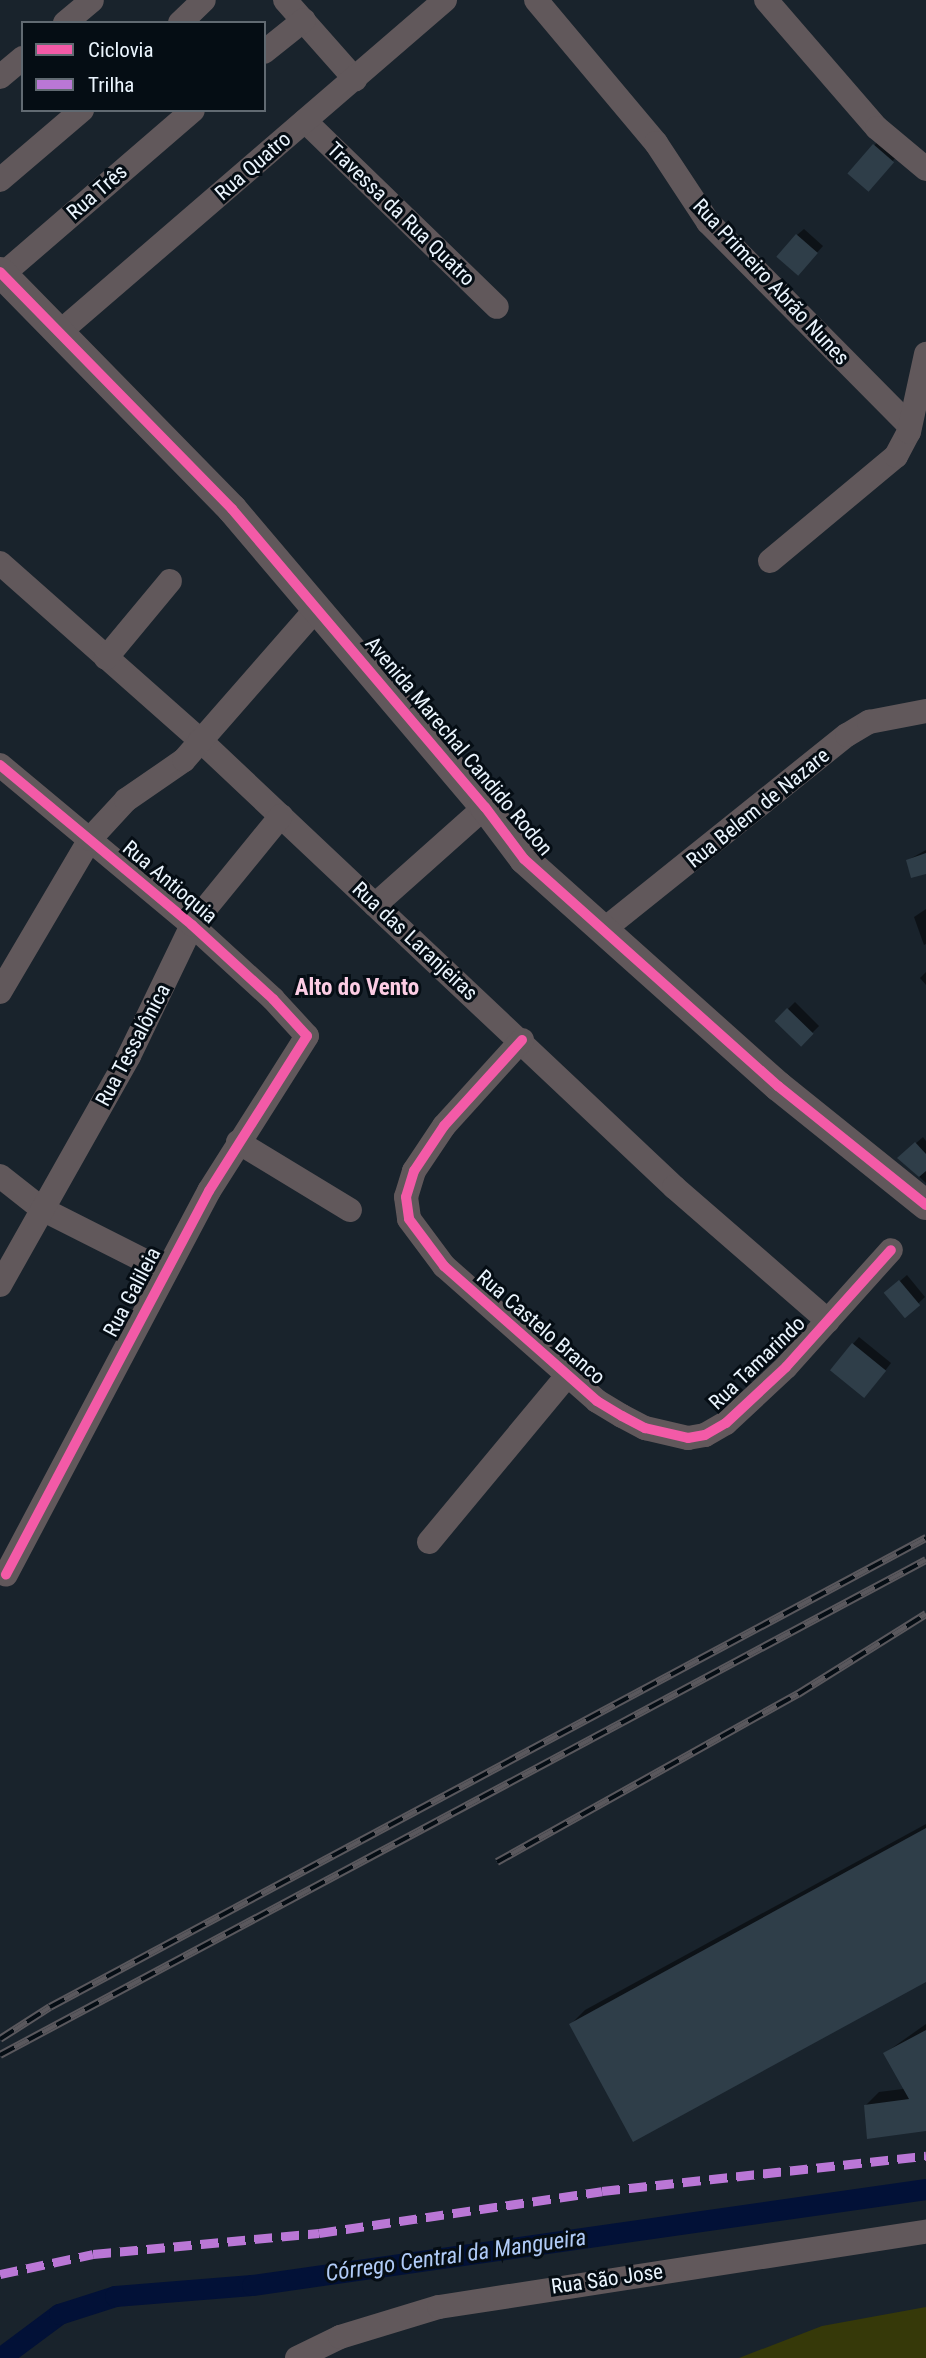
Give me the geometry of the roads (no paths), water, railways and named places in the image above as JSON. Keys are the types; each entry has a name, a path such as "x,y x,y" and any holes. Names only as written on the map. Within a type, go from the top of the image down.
{"street":[{"path":"67,21 92,0"},
{"path":"182,21 204,0"},
{"path":"285,0 355,79"},
{"name":"Rua Quatro","path":"61,331 445,0"},
{"name":"Rua Primeiro Abrão Nunes","path":"536,0 656,143 708,222 915,432"},
{"path":"766,0 877,128 926,169"},
{"path":"266,50 304,20"},
{"path":"0,77 21,60"},
{"path":"0,180 80,112"},
{"name":"Rua Três","path":"1,274 191,112"},
{"name":"Travessa da Rua Quatro","path":"306,121 497,307"},
{"name":"Avenida Marechal Candido Rodon","path":"1,274 61,331 223,499 318,607 485,807 524,859 778,1086 926,1205"},
{"path":"770,561 896,456 915,432 926,354"},
{"name":"Rua das Laranjeiras","path":"0,563 200,740 522,1040 674,1187 828,1321"},
{"path":"106,658 170,581"},
{"path":"0,992 90,839 126,800 170,772 318,607"},
{"name":"Rua Belem de Nazare","path":"602,931 847,735 869,722 926,712"},
{"name":"Rua Antioquia","path":"0,765 192,925 274,999 307,1037"},
{"path":"375,905 485,807"},
{"name":"Rua Tessalônica","path":"0,1285 129,1056 192,925 281,816"},
{"name":"Rua Galileia","path":"6,1575 165,1271 237,1142 307,1037"},
{"name":"Rua Castelo Branco","path":"522,1040 444,1126 414,1171 406,1197 409,1219 444,1266 568,1376 622,1416 670,1436"},
{"path":"237,1142 350,1210"},
{"path":"0,1176 42,1209 165,1271"},
{"name":"Rua Tamarindo","path":"670,1436 705,1435 726,1423 828,1321 891,1250"},
{"name":"Rua Castelo Branco","path":"429,1542 568,1376"},
{"name":"Rua São Jose","path":"297,2358 340,2337 439,2307 926,2232"}],"waterway":[{"name":"Córrego Central da Mangueira","path":"0,2358 59,2314 115,2296 252,2285 926,2189"}],"railway":[{"path":"0,2039 50,2007 926,1538"},
{"path":"0,2055 926,1560"},
{"path":"497,1862 798,1694 926,1614"}],"district":[{"name":"Alto do Vento","path":"357,988"}]}
